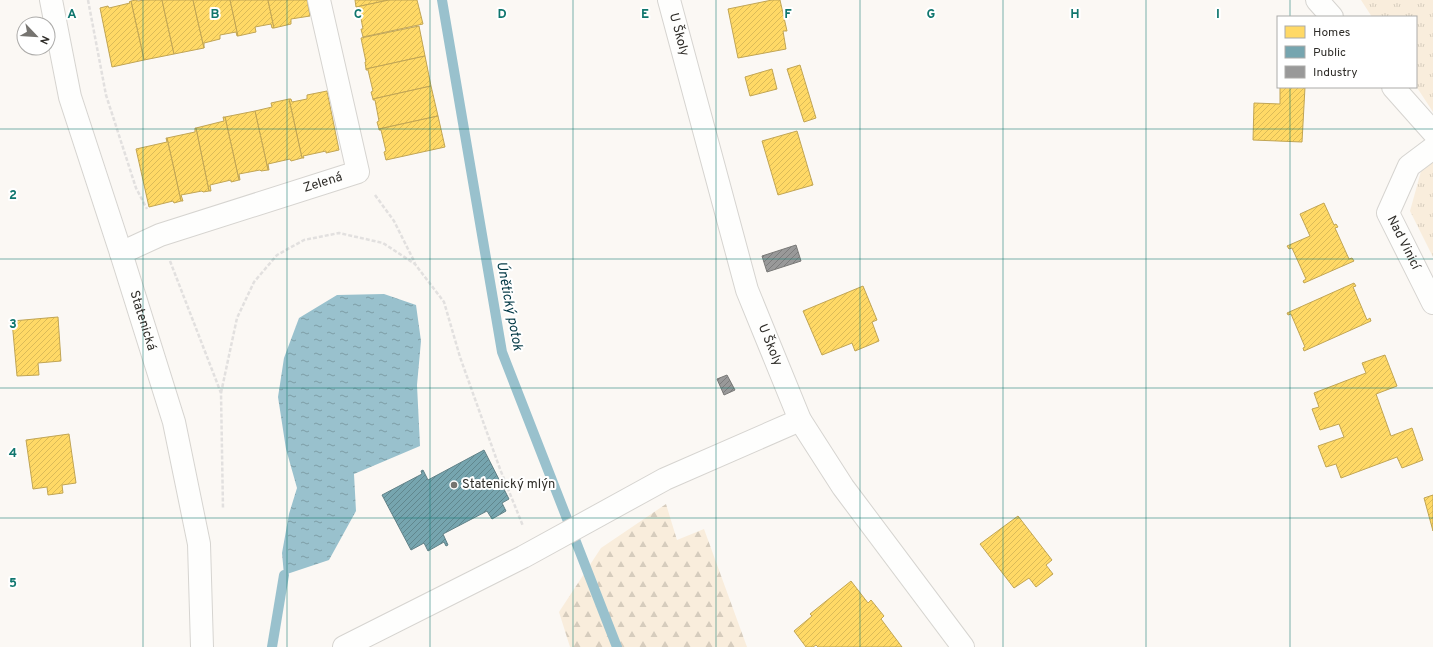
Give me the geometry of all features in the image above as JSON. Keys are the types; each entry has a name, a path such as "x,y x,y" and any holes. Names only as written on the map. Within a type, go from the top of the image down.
{"street":[{"name":"Statenická","path":"51,0 70,97 122,253 174,422 199,544 202,647"},
{"name":"Zelená","path":"122,253 160,236 358,172 320,0"},
{"name":"U Školy","path":"670,0 747,290 800,420 843,487 963,647"},
{"path":"1317,0 1331,16"},
{"path":"1394,88 1433,132"},
{"name":"Nad Vinicí","path":"1433,148 1410,166 1388,213 1433,303"},
{"path":"344,647 523,557 542,545 666,479 800,420"}],"path":[{"path":"88,0 106,95 136,188 160,236 221,394"},
{"path":"358,172 394,221 415,264 444,302 460,356 497,462 542,545"},
{"path":"223,512 221,394 237,318 254,282 277,255 304,240 339,233 383,243 415,264"}],"green space":[{"path":"1361,0 1433,0 1433,112 1417,88 1417,16 1371,16"},
{"path":"1433,128 1433,257 1410,211"},
{"path":"666,504 677,540 704,529 747,647 570,647 559,612 601,548"}],"water":[{"path":"384,294 416,305 421,341 417,385 420,446 354,474 356,511 329,560 284,575 282,553 289,514 297,488 286,449 278,397 284,358 299,318 337,295"}],"building: Homes":[{"path":"162,0 174,54 144,60 131,1"},
{"path":"162,0 193,0 204,48 174,54"},
{"path":"193,0 230,0 238,36 236,32 220,35 220,39 204,43 204,48"},
{"path":"230,0 268,0 274,28 272,28 271,24 255,27 256,32 238,36"},
{"path":"268,0 307,0 310,16 291,19 291,24 274,28"},
{"path":"355,0 389,0 356,7"},
{"path":"389,0 417,0 423,24 363,37 359,8 356,7"},
{"path":"772,0 780,0 787,31 783,31 786,49 738,58 728,9"},
{"path":"131,1 144,60 112,67 100,8 108,6 109,8 130,3 129,2"},
{"path":"419,26 425,56 366,69 361,38"},
{"path":"425,56 431,86 373,99 371,92 373,91 368,70 366,69"},
{"path":"800,65 816,118 804,122 787,69"},
{"path":"772,69 777,89 750,96 745,77"},
{"path":"431,86 438,116 379,129 375,100 373,99"},
{"path":"1280,88 1305,88 1302,142 1253,140 1254,103 1280,104"},
{"path":"327,91 339,150 326,153 326,151 303,156 304,158 302,158 289,99 291,99 292,102 307,99 307,95"},
{"path":"289,99 302,158 268,164 268,170 255,111 272,107 271,103"},
{"path":"255,111 268,170 239,174 239,180 225,117"},
{"path":"438,116 445,147 386,160 384,152 386,151 381,130 379,129"},
{"path":"223,117 225,117 239,180 231,182 231,180 210,185 211,191 209,191 196,128 224,121"},
{"path":"195,128 209,191 181,195 183,201 181,201 167,138 195,132"},
{"path":"797,131 813,185 778,195 762,141"},
{"path":"167,138 181,201 174,203 173,201 149,207 136,149 167,142"},
{"path":"1324,203 1334,225 1336,224 1338,227 1335,228 1349,259 1352,258 1354,261 1304,283 1303,281 1306,279 1292,248 1289,249 1287,246 1310,236 1300,214"},
{"path":"1354,283 1356,286 1353,287 1367,320 1370,318 1371,321 1304,351 1303,348 1305,347 1291,314 1288,315 1287,313"},
{"path":"863,286 877,320 872,322 879,341 855,351 852,343 822,355 803,311"},
{"path":"58,317 61,361 38,363 39,375 17,376 12,321"},
{"path":"1385,355 1397,386 1376,394 1391,436 1412,428 1423,460 1402,468 1397,457 1341,478 1336,464 1326,467 1318,446 1344,437 1339,424 1320,430 1312,409 1319,407 1314,393 1366,373 1362,363"},
{"path":"69,434 76,483 62,485 63,493 48,495 47,487 33,489 26,440"},
{"path":"1433,495 1433,531 1424,498"},
{"path":"1018,516 1052,560 1046,565 1053,574 1036,587 1029,578 1014,588 980,544"},
{"path":"851,581 868,603 871,600 884,616 881,619 902,647 818,647 816,645 813,647 806,647 794,631 812,616 810,614"}],"building: Public":[{"path":"484,450 509,499 502,503 506,511 492,519 487,511 443,534 448,545 446,546 444,542 428,551 424,543 411,550 382,495 422,474 421,471 423,470 428,480"}],"building: Industry":[{"path":"796,245 801,261 767,272 762,256"},
{"path":"727,375 735,390 724,395 717,379"}],"waterway":[{"name":"Únětický potok","path":"442,0 502,352 617,647"},
{"path":"272,647 284,575"}],"place":[{"name":"Statenický mlýn","path":"454,485"}]}
